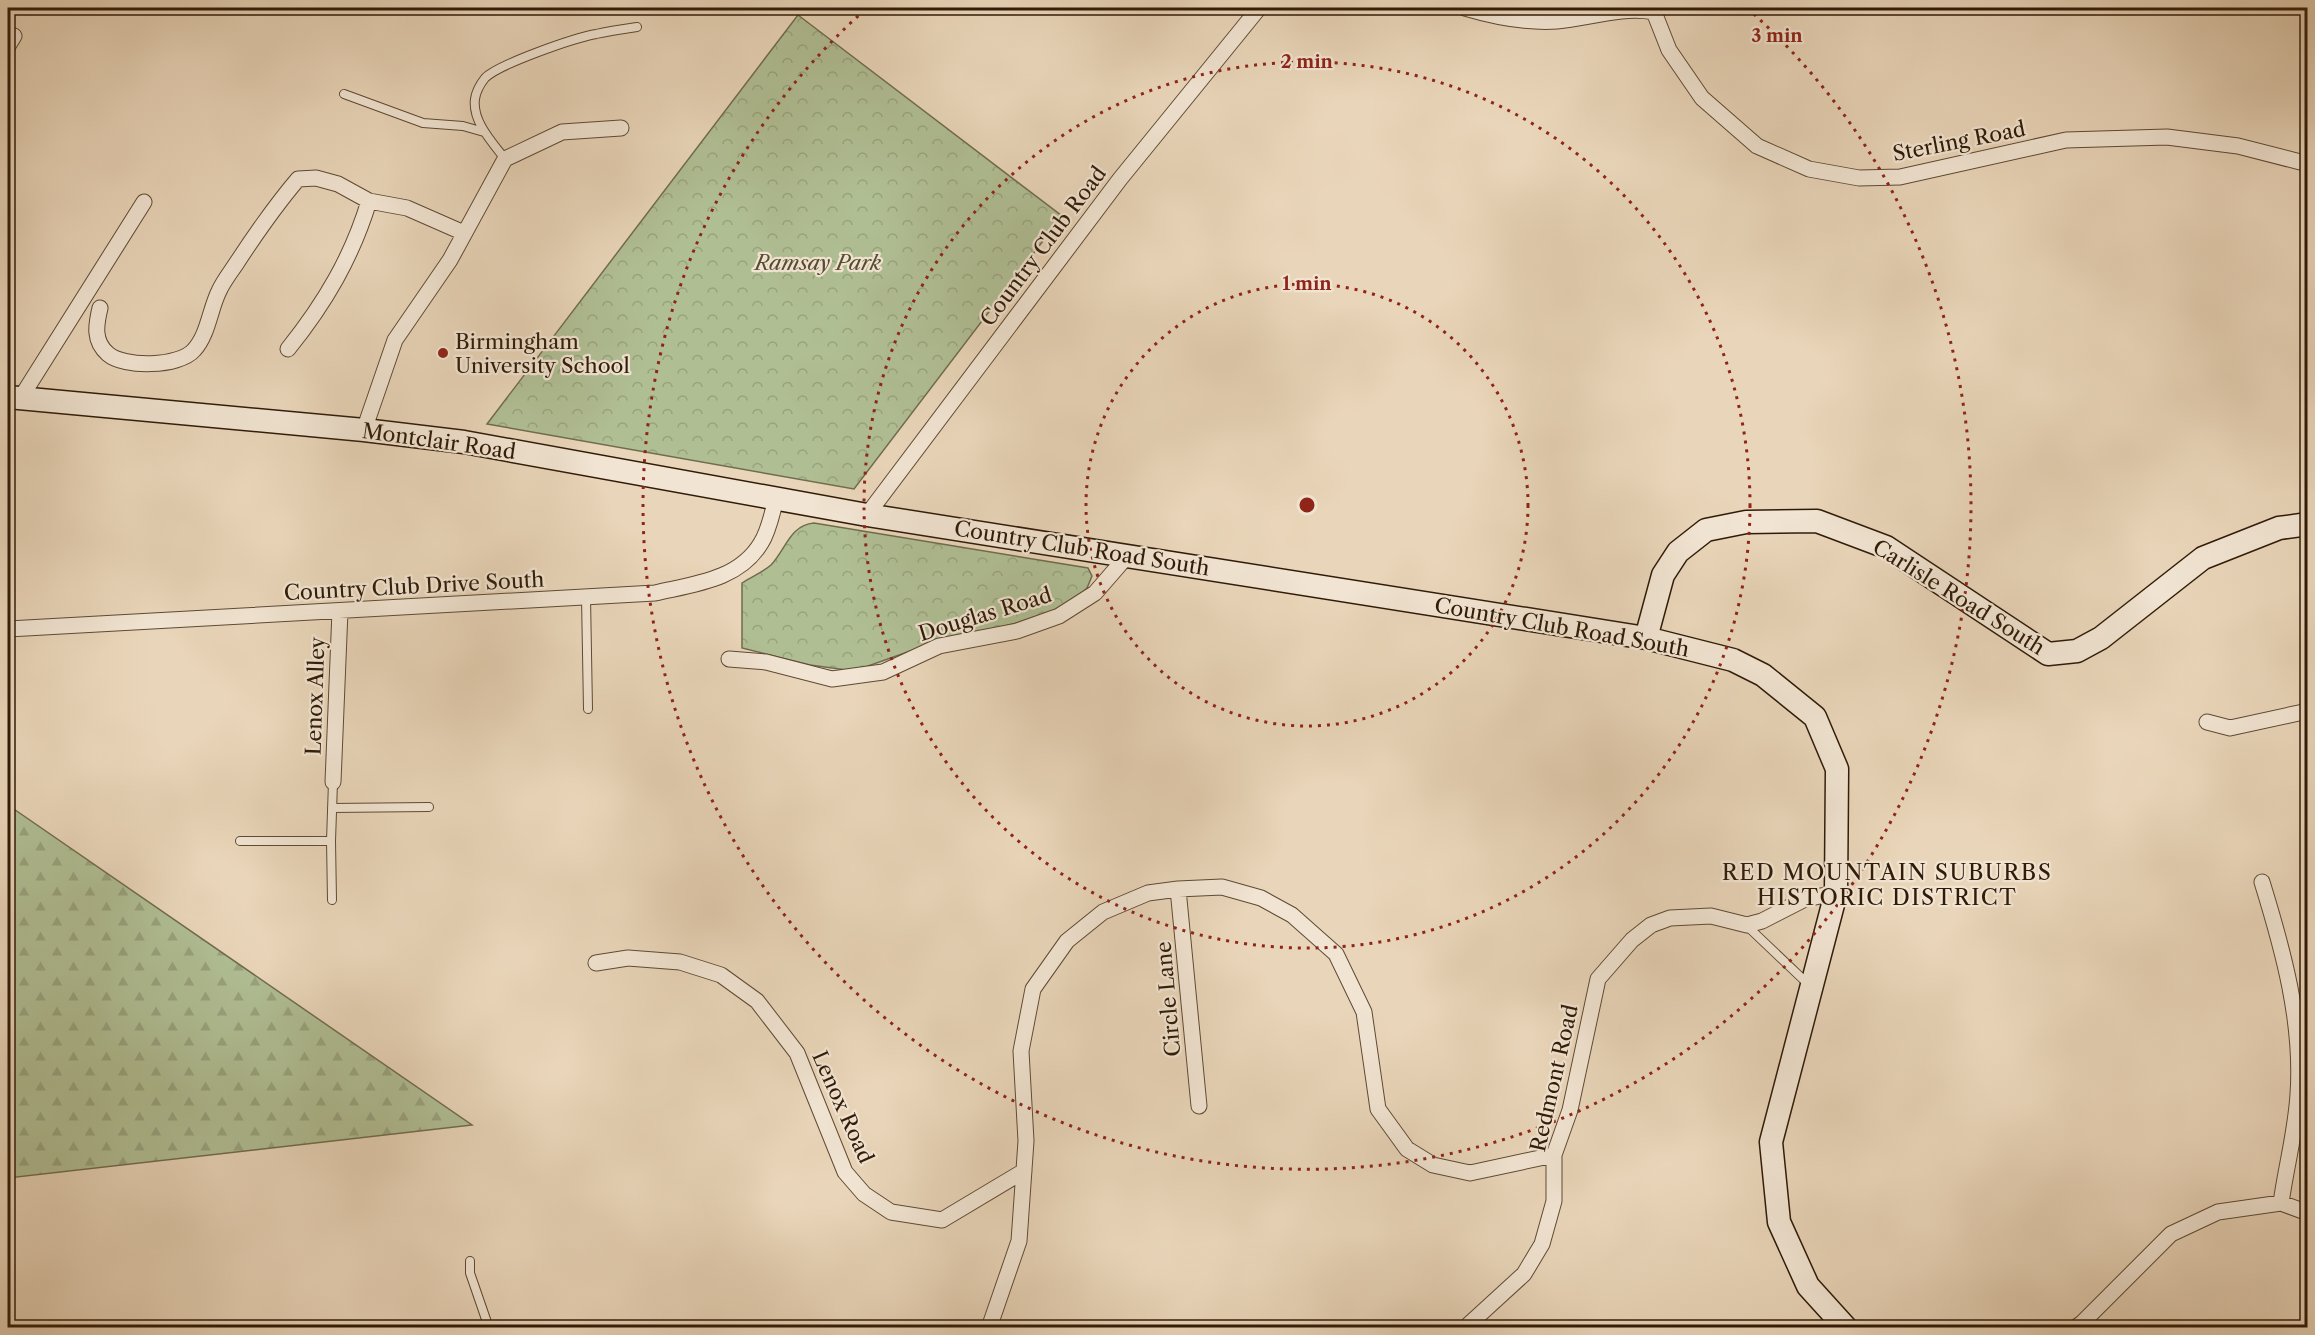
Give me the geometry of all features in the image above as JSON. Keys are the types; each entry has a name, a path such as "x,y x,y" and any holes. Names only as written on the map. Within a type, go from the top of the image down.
{"main road":[{"name":"Montclair Road","path":"14,398 364,430 464,442 867,515"},
{"name":"Country Club Road South","path":"867,515 1646,638 1733,660 1763,675 1815,717 1837,769 1836,893 1771,1142 1779,1222 1808,1286 1846,1328"},
{"name":"Carlisle Road South","path":"1646,638 1663,575 1678,552 1706,530 1746,522 1817,521 1886,548 2048,654 2077,651 2101,639 2203,558 2279,528 2307,524"}],"street":[{"name":"Country Club Road","path":"867,515 1120,179 1259,8"},
{"path":"1465,8 1491,16 1554,21 1637,9 1656,10"},
{"name":"Sterling Road","path":"1656,10 1669,50 1702,98 1757,146 1809,169 1859,178 1900,177 2066,140 2167,137 2238,147 2307,165"},
{"path":"364,430 395,340 450,260 505,159 562,132 621,128"},
{"path":"100,308 95,327 100,346 114,359 148,364 172,362 193,351 202,337 219,290 298,179 316,178 338,184 369,201 407,208 464,233"},
{"path":"288,349 317,312 345,263 369,201"},
{"path":"14,398 144,202"},
{"name":"Country Club Drive South","path":"8,629 655,593 722,577 748,561 763,541 776,499"},
{"name":"Douglas Road","path":"729,659 766,662 832,679 883,672 939,646 1017,631 1059,616 1095,593 1128,555"},
{"name":"Lenox Alley","path":"333,782 340,611"},
{"path":"2207,722 2230,728 2307,711"},
{"path":"2262,882 2281,945 2299,1046 2298,1096 2281,1203"},
{"path":"989,1328 1019,1241 1026,1141 1021,1051 1034,989 1068,940 1103,912 1148,893 1222,887 1261,898 1292,915 1336,954 1364,1012 1378,1109 1407,1149 1432,1165 1470,1173 1554,1155"},
{"name":"Circle Lane","path":"1178,889 1199,1106"},
{"path":"1747,925 1762,921 1805,899 1836,893"},
{"name":"Redmont Road","path":"1465,1328 1524,1274 1542,1244 1554,1201 1554,1155 1570,1110 1598,979 1632,940 1651,925 1670,918 1712,916 1747,925"},
{"name":"Lenox Road","path":"596,963 628,958 680,962 721,975 757,1001 797,1053 844,1172 864,1194 891,1212 942,1220 1024,1172"},
{"path":"2075,1328 2171,1234 2218,1212 2281,1203 2307,1213"}],"lane":[{"path":"505,159 484,132 477,116 475,99 486,77 511,64 594,34 637,27"},
{"path":"344,94 423,123 463,126 484,132"},
{"path":"586,597 588,710"},
{"path":"332,900 333,782"},
{"path":"332,808 429,807"},
{"path":"240,841 331,841"},
{"name":"Redmont Road","path":"1747,925 1811,987"},
{"path":"470,1261 470,1273 489,1328"}],"green space":[{"name":"Ramsay Park","path":"798,15 1062,216 854,489 487,424"},
{"path":"814,523 1088,568 1092,576 1087,588 1070,606 1042,617 933,643 854,671 810,665 742,648 742,583 771,565 799,528"},
{"path":"8,805 472,1125 8,1178"}],"place":[{"name":"Birmingham University School","path":"443,353"}],"district":[{"name":"RED MOUNTAIN SUBURBS HISTORIC DISTRICT","path":"1887,884"}]}
